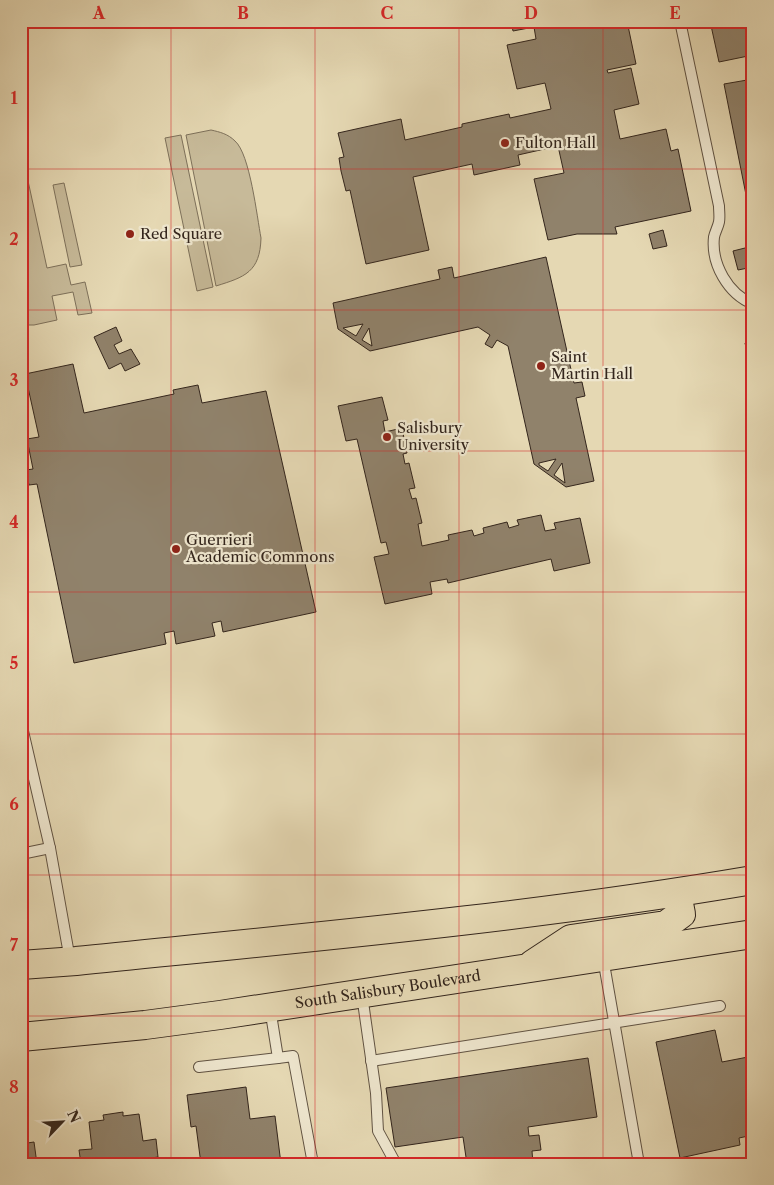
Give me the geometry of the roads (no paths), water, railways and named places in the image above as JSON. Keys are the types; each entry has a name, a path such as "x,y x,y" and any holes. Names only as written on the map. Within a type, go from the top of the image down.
{"main road":[{"path":"21,965 71,962 480,919 677,893 753,880"},
{"path":"526,968 571,939 666,925 680,914 677,893"},
{"name":"South Salisbury Boulevard","path":"21,1037 145,1025 753,934"}],"lane":[{"path":"680,21 719,206 719,222 714,236 714,255 720,274 735,292 753,304"},
{"path":"23,730 50,848 71,962"},
{"path":"21,854 50,848"},
{"path":"603,957 639,1164"},
{"path":"362,993 378,1131 396,1164"},
{"path":"371,1061 720,1006"},
{"path":"270,1007 278,1058"},
{"path":"199,1067 294,1056 313,1164"}],"place":[{"name":"Fulton Hall","path":"505,143"},
{"name":"Red Square","path":"130,234"},
{"name":"Saint Martin Hall","path":"541,366"},
{"name":"Salisbury University","path":"387,437"},
{"name":"Guerrieri Academic Commons","path":"176,549"}]}
